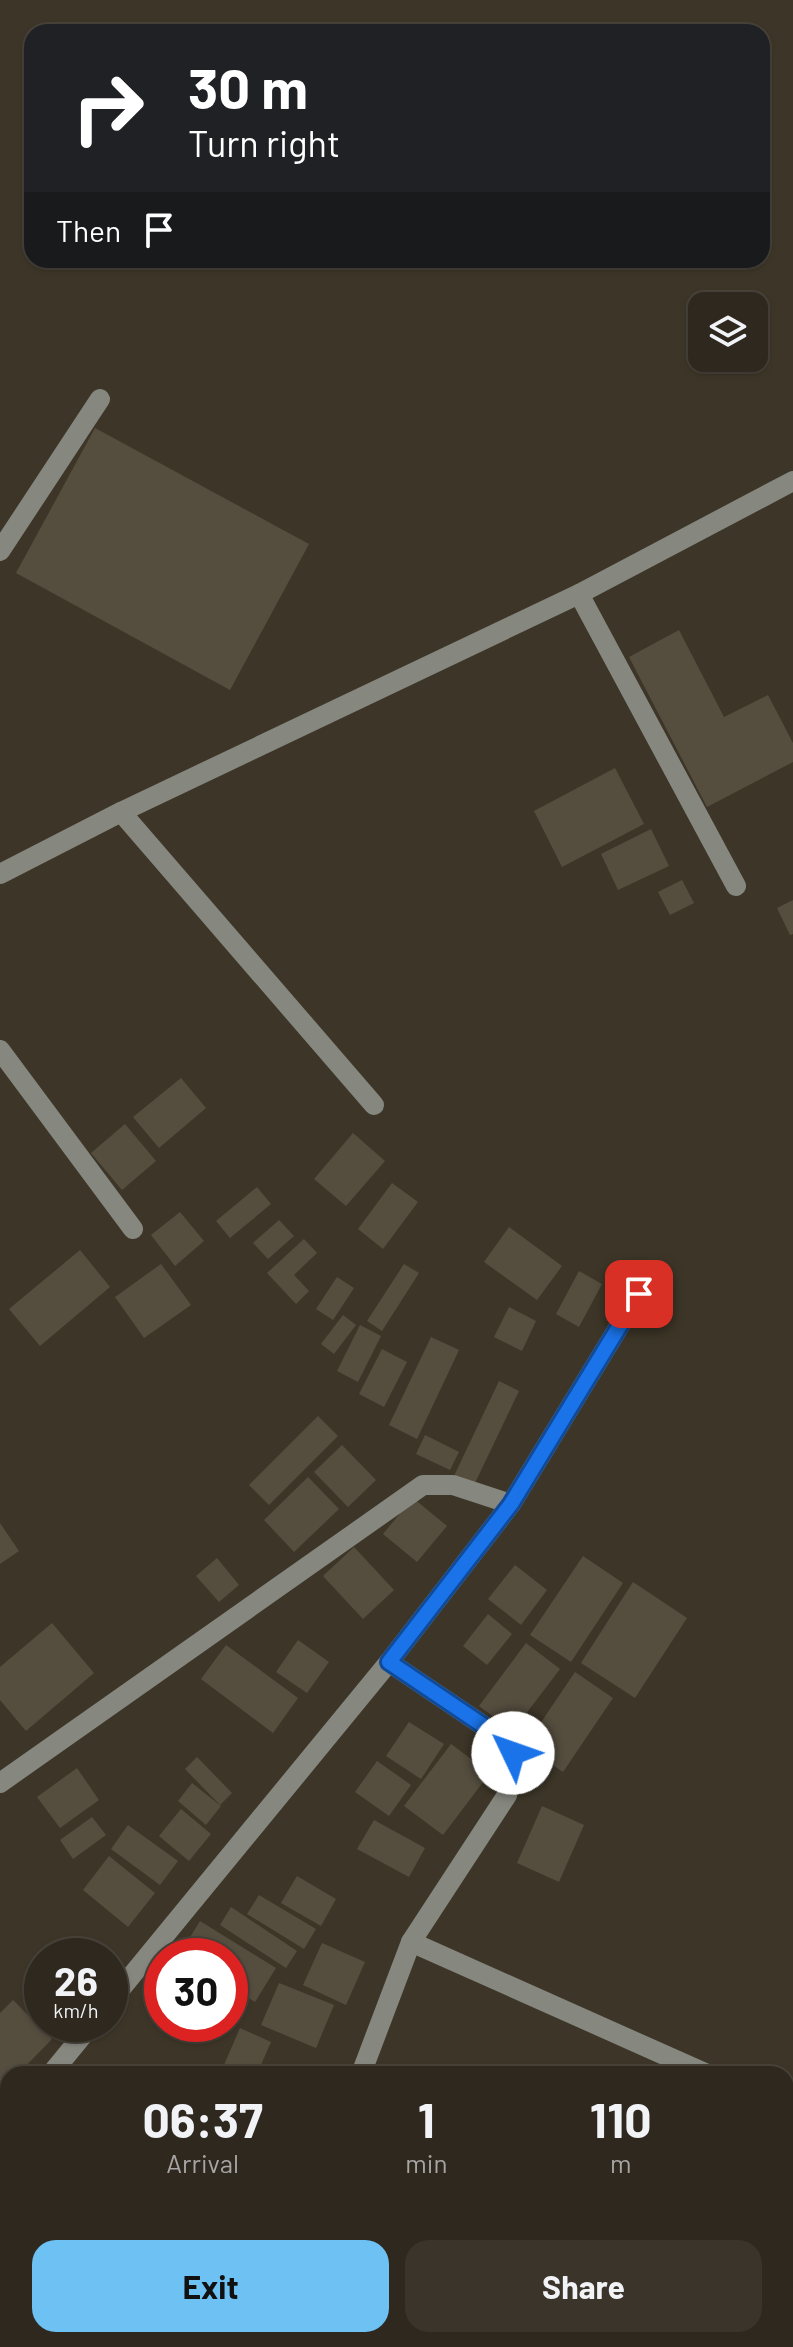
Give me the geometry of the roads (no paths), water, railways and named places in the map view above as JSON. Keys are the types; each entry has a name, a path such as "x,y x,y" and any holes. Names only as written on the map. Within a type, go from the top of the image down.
{"street":[{"path":"0,551 100,399"},
{"path":"0,874 121,812 579,594 793,481"},
{"path":"579,594 736,886"},
{"path":"121,812 374,1105"},
{"path":"0,1050 133,1229"},
{"path":"128,1980 389,1662 511,1504 639,1294"},
{"path":"0,1783 423,1485 453,1485 511,1504"},
{"path":"364,2066 411,1942 507,1795 513,1753 512,1745 389,1662"},
{"path":"411,1942 689,2066"},
{"path":"58,2066 77,2042"}]}
